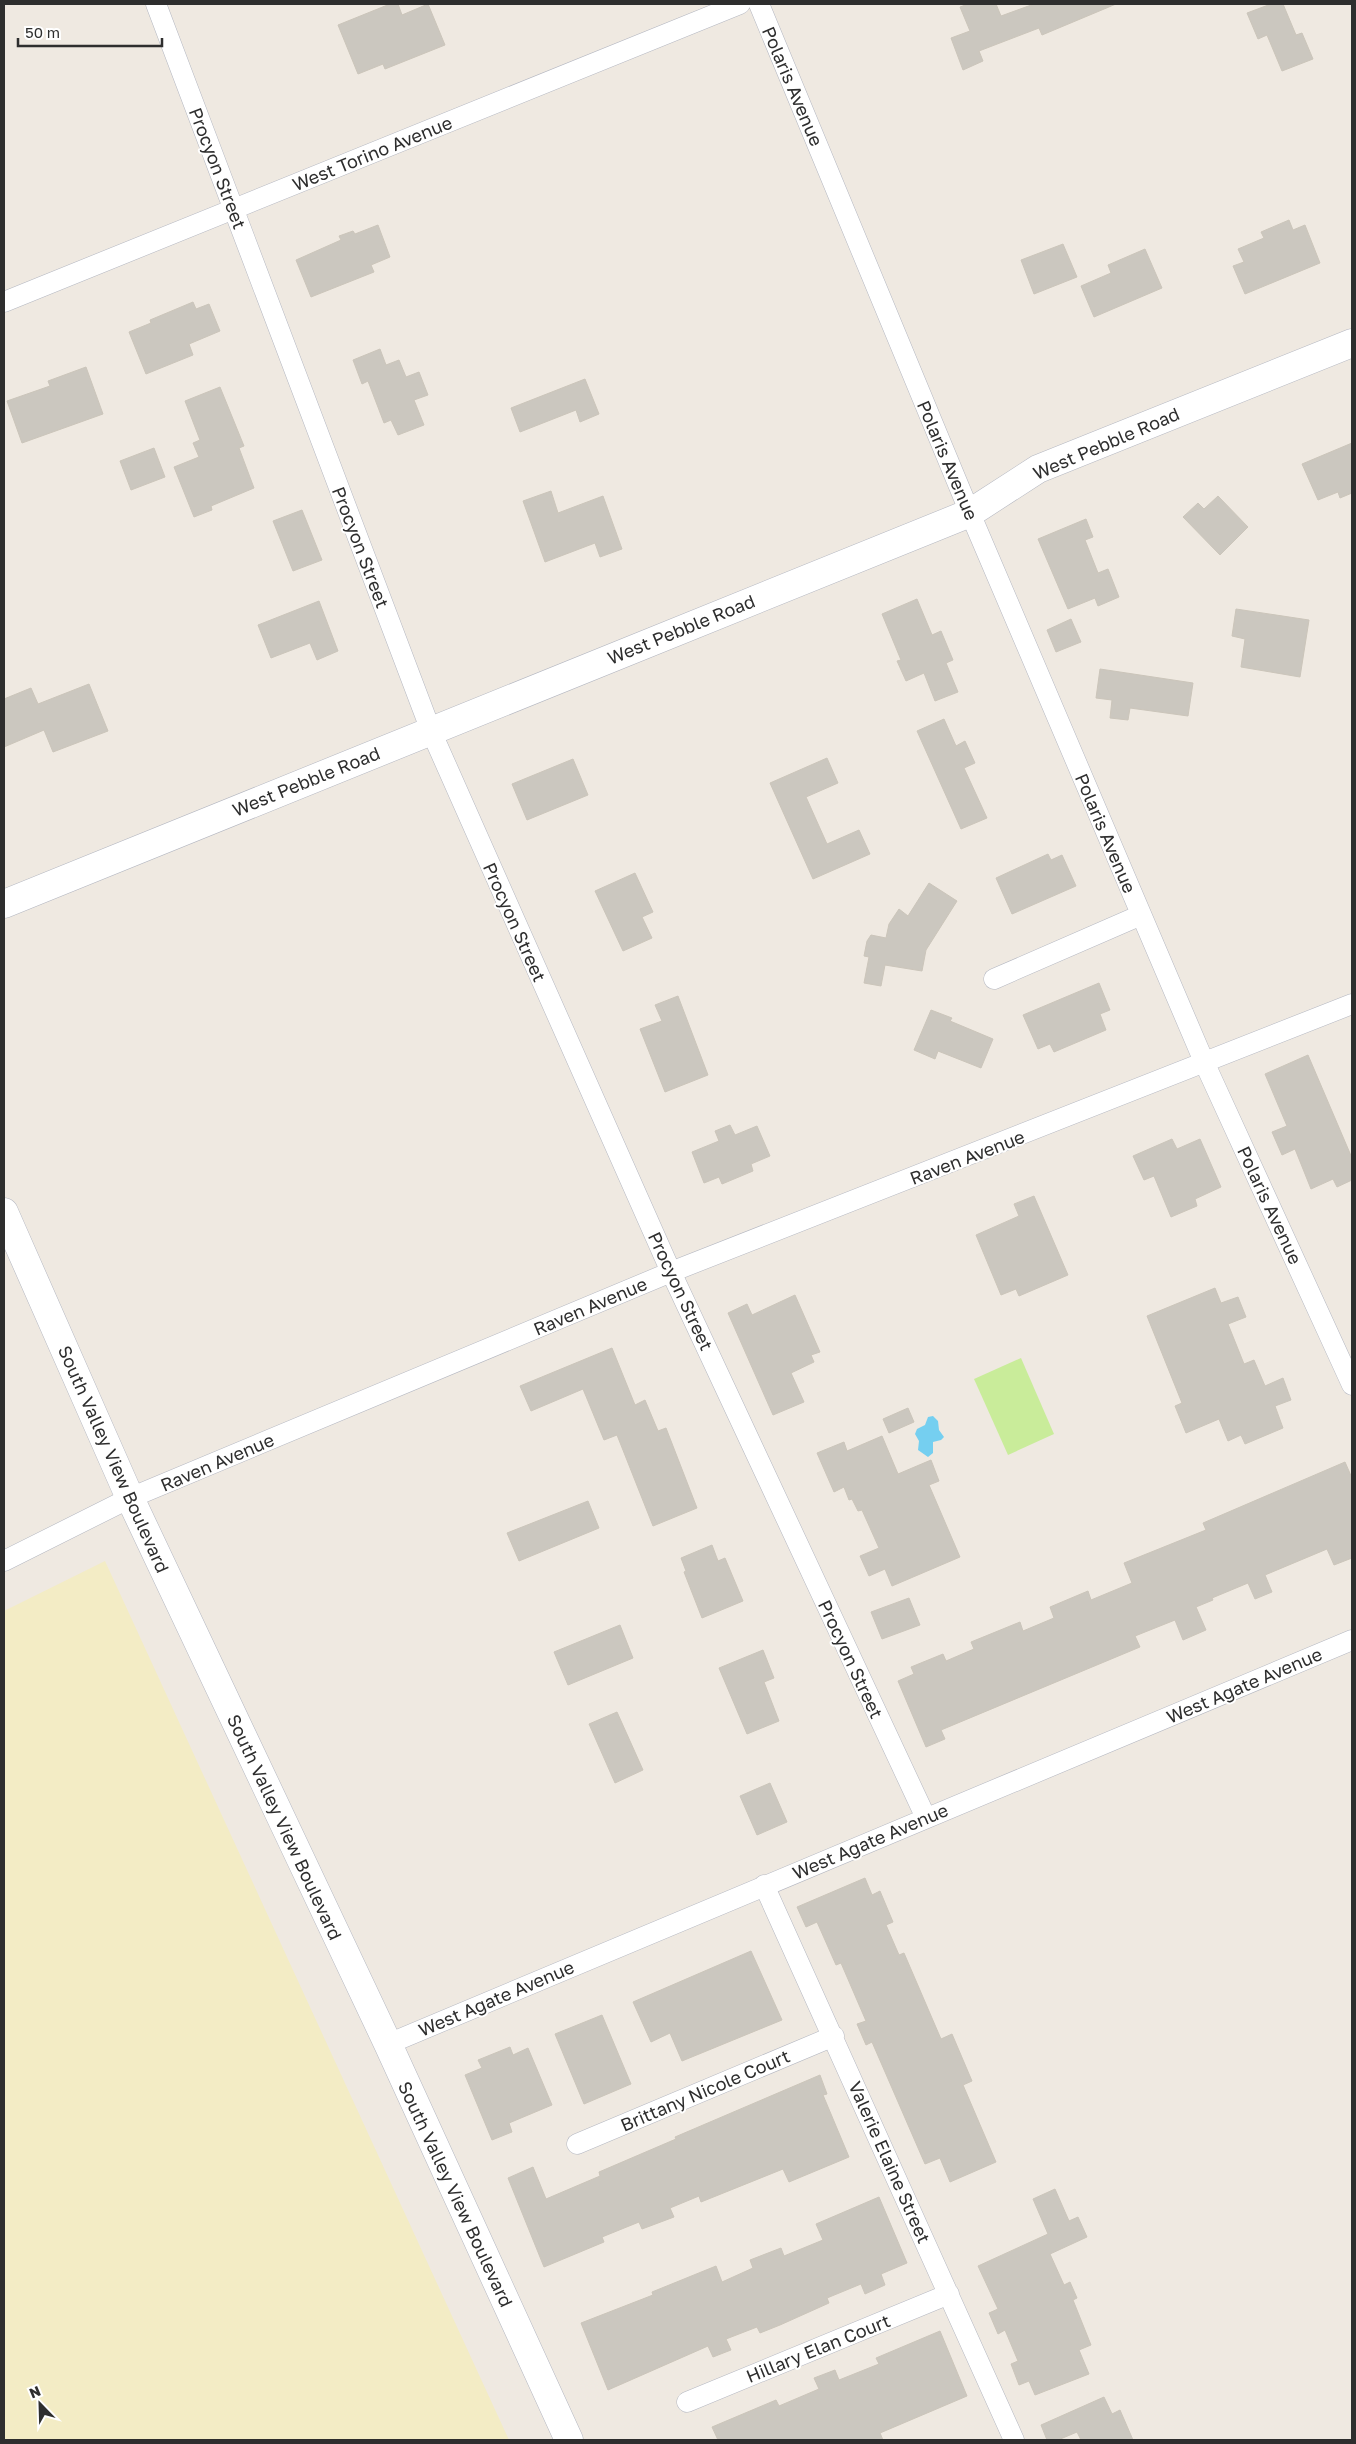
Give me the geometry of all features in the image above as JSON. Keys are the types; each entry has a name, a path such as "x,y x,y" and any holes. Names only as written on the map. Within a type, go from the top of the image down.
{"street":[{"name":"Procyon Street","path":"156,4 431,731 671,1272 926,1818"},
{"name":"West Torino Avenue","path":"4,302 740,4"},
{"name":"Polaris Avenue","path":"758,4 970,512 1204,1064 1352,1384"},
{"name":"West Pebble Road","path":"4,904 970,512 1038,468 1352,342"},
{"name":"Polaris Avenue","path":"994,979 1141,915"},
{"name":"Raven Avenue","path":"4,1561 130,1498 671,1272 1204,1064 1352,1004"},
{"name":"South Valley View Boulevard","path":"4,1212 130,1498 388,2044 569,2440"},
{"name":"West Agate Avenue","path":"388,2044 1352,1640"},
{"name":"Valerie Elaine Street","path":"764,1885 834,2036 1014,2440"},
{"name":"Brittany Nicole Court","path":"577,2144 834,2036"},
{"name":"Hillary Elan Court","path":"686,2402 949,2294"}],"sand":[{"path":"105,1561 509,2440 4,2440 4,1611"}],"green space":[{"path":"1021,1358 1054,1434 1008,1455 974,1379"}],"water":[{"path":"933,1416 938,1421 939,1430 944,1437 933,1442 933,1453 928,1457 918,1450 919,1441 915,1434 917,1429 925,1425 928,1417"}],"building":[{"path":"390,4 398,4 402,15 428,4 445,45 385,69 383,64 358,74 338,25"},
{"path":"968,4 996,4 1001,16 1034,4 1116,4 1042,35 1039,28 979,51 983,61 963,70 951,38 970,31 960,7"},
{"path":"1271,4 1283,4 1296,35 1302,33 1313,59 1282,71 1267,35 1258,39 1247,13"},
{"path":"1289,220 1293,230 1305,225 1320,263 1245,294 1233,266 1244,262 1238,249 1264,238 1261,232"},
{"path":"378,225 390,257 371,265 374,272 311,297 296,260 341,240 339,236 353,231 355,234"},
{"path":"1063,244 1077,277 1034,294 1021,260"},
{"path":"1145,249 1162,288 1094,317 1081,286 1111,273 1108,265"},
{"path":"193,302 196,309 209,304 220,331 189,344 193,355 146,374 129,332 151,323 150,320"},
{"path":"380,349 386,365 399,360 406,377 419,372 428,395 414,400 424,425 398,435 391,420 384,423 368,381 362,384 353,360"},
{"path":"86,367 103,414 22,443 7,401 50,386 48,381"},
{"path":"585,379 599,414 580,422 576,410 520,432 511,408"},
{"path":"220,387 244,446 239,448 254,488 211,506 212,510 194,517 174,467 199,457 193,443 200,440 185,401"},
{"path":"1352,443 1352,493 1340,498 1338,492 1318,500 1302,464"},
{"path":"154,448 165,477 131,490 120,461"},
{"path":"551,491 558,513 603,496 622,549 600,557 595,543 545,562 523,501"},
{"path":"1218,496 1248,527 1220,555 1183,517 1198,503 1204,509"},
{"path":"302,510 322,560 293,571 273,521"},
{"path":"1086,519 1093,537 1085,540 1098,573 1108,569 1119,597 1098,606 1095,598 1068,609 1038,539"},
{"path":"917,599 932,635 941,631 953,660 946,663 958,692 935,701 924,673 906,681 897,661 901,660 882,614"},
{"path":"319,601 338,651 317,660 310,643 271,658 258,625"},
{"path":"1236,609 1309,620 1300,677 1241,667 1245,639 1232,636"},
{"path":"1071,619 1081,642 1056,652 1047,630"},
{"path":"1100,669 1193,683 1188,716 1130,708 1128,720 1110,718 1112,700 1096,698"},
{"path":"89,684 108,731 53,752 44,730 4,747 4,699 31,688 38,704"},
{"path":"944,719 956,746 965,741 975,763 964,768 987,818 961,829 917,731"},
{"path":"827,758 838,783 806,797 827,844 859,830 870,854 813,879 770,783"},
{"path":"573,759 588,795 527,820 512,784"},
{"path":"1048,854 1051,860 1062,855 1076,886 1012,914 996,878"},
{"path":"635,873 653,912 642,917 652,938 623,951 595,891"},
{"path":"929,883 957,901 926,950 922,971 885,965 881,986 864,983 869,957 864,956 867,941 871,935 886,938 889,924 899,909 908,916"},
{"path":"1099,983 1110,1010 1100,1014 1106,1030 1054,1052 1050,1044 1038,1049 1023,1015"},
{"path":"678,996 708,1075 665,1092 640,1029 662,1021 655,1005"},
{"path":"931,1010 952,1018 950,1021 993,1039 981,1068 938,1051 935,1059 914,1050"},
{"path":"1308,1055 1352,1158 1352,1180 1337,1187 1333,1179 1311,1189 1295,1149 1282,1155 1272,1132 1287,1126 1265,1074"},
{"path":"730,1125 735,1135 757,1126 770,1156 751,1164 753,1171 722,1184 719,1177 704,1183 692,1152 719,1141 715,1131"},
{"path":"1172,1139 1177,1149 1200,1139 1221,1187 1195,1199 1197,1206 1171,1217 1154,1176 1144,1180 1133,1156"},
{"path":"1034,1196 1068,1275 1019,1296 1016,1289 1001,1295 976,1235 1019,1216 1014,1204"},
{"path":"1215,1288 1221,1303 1238,1297 1246,1317 1228,1324 1244,1364 1254,1360 1265,1386 1283,1378 1291,1400 1275,1406 1283,1428 1245,1444 1241,1435 1228,1441 1219,1419 1186,1433 1175,1406 1182,1403 1147,1316"},
{"path":"795,1295 820,1352 811,1355 814,1362 791,1373 804,1402 773,1415 728,1313 747,1304 752,1315"},
{"path":"612,1348 635,1405 645,1400 658,1431 666,1428 697,1508 653,1526 617,1435 604,1440 583,1389 531,1411 520,1386"},
{"path":"908,1408 914,1422 889,1433 883,1419"},
{"path":"882,1436 898,1474 931,1460 939,1481 929,1485 960,1557 892,1586 885,1569 869,1576 860,1556 879,1548 862,1510 858,1511 852,1499 849,1500 844,1487 834,1492 817,1453 844,1442 847,1451"},
{"path":"1345,1462 1352,1478 1352,1558 1334,1565 1327,1549 1265,1575 1272,1592 1255,1599 1248,1583 1212,1598 1213,1600 1196,1607 1206,1630 1183,1640 1175,1620 1135,1636 1140,1647 941,1730 945,1739 926,1747 898,1681 914,1674 911,1667 943,1654 946,1661 974,1649 971,1642 1020,1622 1023,1631 1054,1618 1050,1607 1088,1591 1091,1600 1132,1583 1124,1563 1206,1530 1203,1523"},
{"path":"588,1501 599,1528 519,1561 507,1533"},
{"path":"712,1545 718,1561 725,1558 743,1601 702,1618 684,1572 686,1571 681,1558"},
{"path":"909,1598 920,1625 882,1639 871,1612"},
{"path":"620,1625 633,1658 568,1685 554,1652"},
{"path":"763,1650 774,1678 764,1682 779,1721 747,1734 719,1668"},
{"path":"617,1712 643,1770 615,1783 589,1724"},
{"path":"770,1783 787,1822 757,1835 740,1796"},
{"path":"865,1878 872,1895 880,1891 893,1922 886,1925 899,1955 904,1953 941,2039 952,2034 972,2081 963,2085 996,2162 950,2182 940,2158 925,2164 872,2042 866,2045 857,2024 866,2021 841,1963 836,1965 817,1922 806,1927 797,1907"},
{"path":"751,1951 782,2020 682,2061 670,2033 651,2042 633,2002"},
{"path":"602,2015 631,2084 584,2104 555,2034"},
{"path":"510,2047 513,2055 528,2048 552,2105 509,2123 512,2132 492,2140 465,2075 482,2068 478,2060"},
{"path":"820,2075 827,2094 823,2095 849,2157 789,2182 783,2169 701,2202 699,2196 670,2208 674,2217 642,2229 639,2222 602,2237 604,2242 544,2267 508,2178 533,2167 546,2199 600,2176 599,2172 676,2139 675,2137"},
{"path":"1055,2189 1069,2221 1078,2217 1087,2237 1050,2254 1064,2285 1070,2282 1077,2298 1073,2300 1091,2345 1079,2350 1089,2374 1035,2395 1029,2381 1019,2385 1011,2364 1018,2361 1005,2330 998,2334 989,2313 998,2309 978,2266 1048,2234 1033,2199"},
{"path":"879,2197 907,2263 881,2274 885,2285 865,2294 861,2284 827,2298 829,2303 780,2325 760,2333 757,2327 726,2339 731,2350 713,2357 708,2346 608,2390 581,2323 653,2295 652,2292 716,2266 722,2282 753,2268 750,2260 781,2248 784,2256 823,2240 816,2224"},
{"path":"940,2331 967,2396 880,2433 883,2440 718,2440 712,2427 776,2400 779,2406 819,2389 814,2378 835,2370 839,2380 879,2364 876,2358"},
{"path":"1104,2397 1112,2414 1120,2410 1133,2440 1081,2440 1077,2432 1058,2440 1047,2440 1041,2425"}]}
